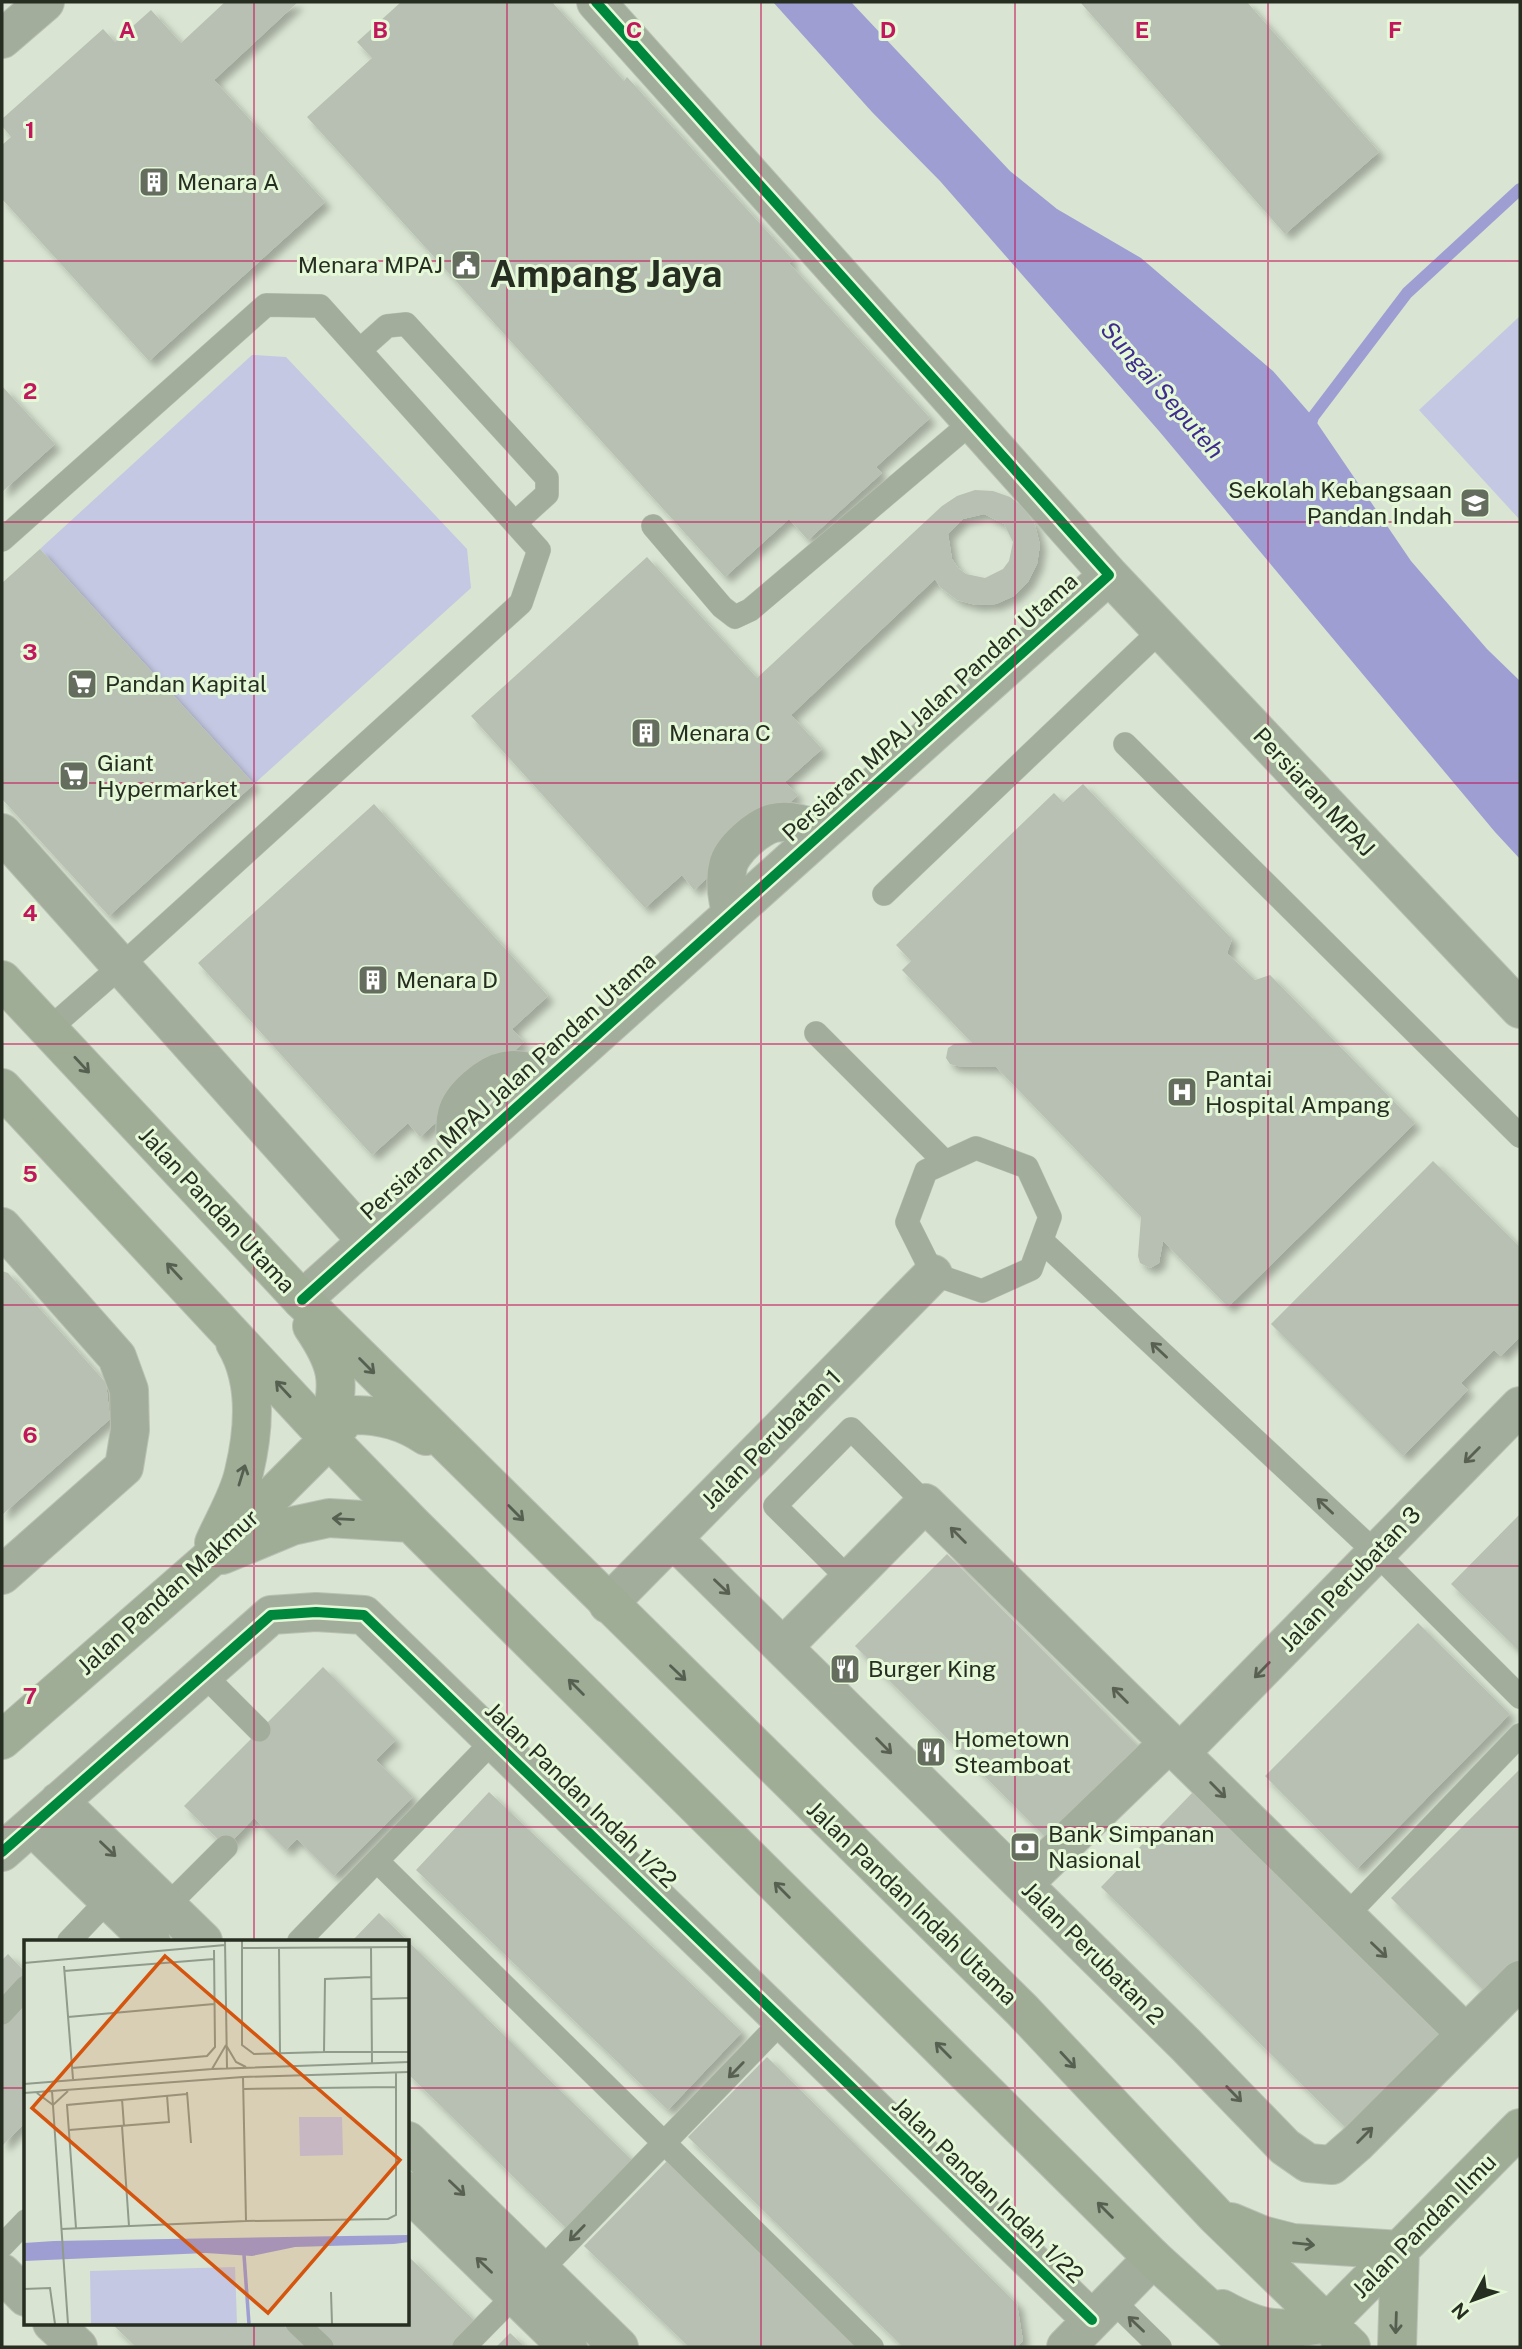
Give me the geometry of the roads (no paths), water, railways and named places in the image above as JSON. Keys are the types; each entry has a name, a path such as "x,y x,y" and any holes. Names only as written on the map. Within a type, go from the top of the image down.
{"main road":[{"name":"Jalan Pandan Utama","path":"2,979 290,1287 467,1465"},
{"path":"2,1087 329,1439 411,1523 1153,2258 1251,2347"},
{"path":"290,1287 328,1350 335,1367 337,1387 329,1439"},
{"path":"207,1561 244,1474 253,1420 250,1378 221,1321"},
{"name":"Jalan Pandan Makmur","path":"2,1740 207,1561 329,1439 348,1415 385,1417 416,1429 467,1465"},
{"name":"Jalan Pandan Indah Utama","path":"467,1465 1022,2010 1334,2339"},
{"path":"207,1561 292,1526 329,1518 411,1523"},
{"name":"Jalan Pandan Ilmu","path":"1334,2339 1400,2250 1520,2128"},
{"path":"1216,2216 1262,2235 1293,2243 1400,2250 1396,2347"},
{"path":"1195,2295 1261,2327 1334,2339"}],"street":[{"path":"2,40 45,2"},
{"name":"Persiaran MPAJ Jalan Pandan Utama","path":"290,1287 367,1241 1109,575 596,2"},
{"name":"Persiaran MPAJ","path":"1109,575 1520,1009"},
{"path":"2,833 367,1241"},
{"path":"2,1227 117,1357 129,1390 130,1430 124,1467 2,1575"},
{"name":"Jalan Perubatan 1","path":"608,1604 933,1274"},
{"name":"Jalan Perubatan 3","path":"1023,1884 1174,1748 1520,1406"},
{"path":"783,1647 925,1503 1466,2034"},
{"name":"Jalan Perubatan 2","path":"673,1539 1285,2147 1308,2163 1332,2165 1520,1980"},
{"name":"Jalan Pandan Indah 1/22","path":"2,1852 271,1615 316,1612 364,1615 783,2020 1102,2311"},
{"path":"45,1813 108,1900 150,1940"},
{"path":"45,1813 167,1906 202,1940"},
{"path":"410,2143 528,2283 568,2347"},
{"path":"410,2193 528,2283 620,2347"},
{"path":"1066,2347 1153,2258"},
{"path":"2,2273 24,2295"},
{"path":"53,2324 78,2347"}],"lane":[{"path":"2,540 266,305 320,306 540,550 521,603 121,967 48,1030"},
{"path":"360,350 387,326 406,324 547,478 547,494 515,523"},
{"path":"653,526 722,607 735,617 750,610 972,422"},
{"path":"884,894 1161,630"},
{"path":"1125,744 1520,1136"},
{"path":"816,1033 945,1162"},
{"path":"976,1148 1027,1167 1050,1217 1031,1269 982,1291 933,1274 907,1222 926,1171 945,1162 976,1148"},
{"path":"1042,1241 1375,1552 1520,1697"},
{"path":"850,1580 775,1506 851,1429 925,1503"},
{"path":"203,1674 259,1730"},
{"path":"1346,1917 1520,1735"},
{"path":"300,1940 494,1740"},
{"path":"167,1906 226,1847"},
{"path":"377,1861 872,2347"},
{"path":"70,1940 108,1900"},
{"path":"2,2013 24,1989"},
{"path":"464,2347 783,2020"},
{"path":"2,2246 24,2223"},
{"path":"1102,2311 1160,2347"},
{"path":"298,2324 322,2347"}],"water":[{"name":"Sungai Seputeh","path":"773,2 851,2 1010,171 1057,209 1141,258 1273,371 1313,417 1411,561 1487,649 1520,681 1520,859 1159,431 940,181 872,112"}],"waterway":[{"path":"1308,432 1313,417 1407,293 1520,189"}],"place":[{"name":"Menara A","path":"154,182"},
{"name":"Menara MPAJ","path":"466,265"},
{"name":"Sekolah Kebangsaan Pandan Indah","path":"1475,503"},
{"name":"Pandan Kapital","path":"82,684"},
{"name":"Menara C","path":"646,733"},
{"name":"Giant Hypermarket","path":"74,776"},
{"name":"Menara D","path":"373,980"},
{"name":"Pantai Hospital Ampang","path":"1182,1092"},
{"name":"Burger King","path":"845,1669"},
{"name":"Hometown Steamboat","path":"931,1752"},
{"name":"Bank Simpanan Nasional","path":"1025,1847"}],"district":[{"name":"Ampang Jaya","path":"606,274"}]}
